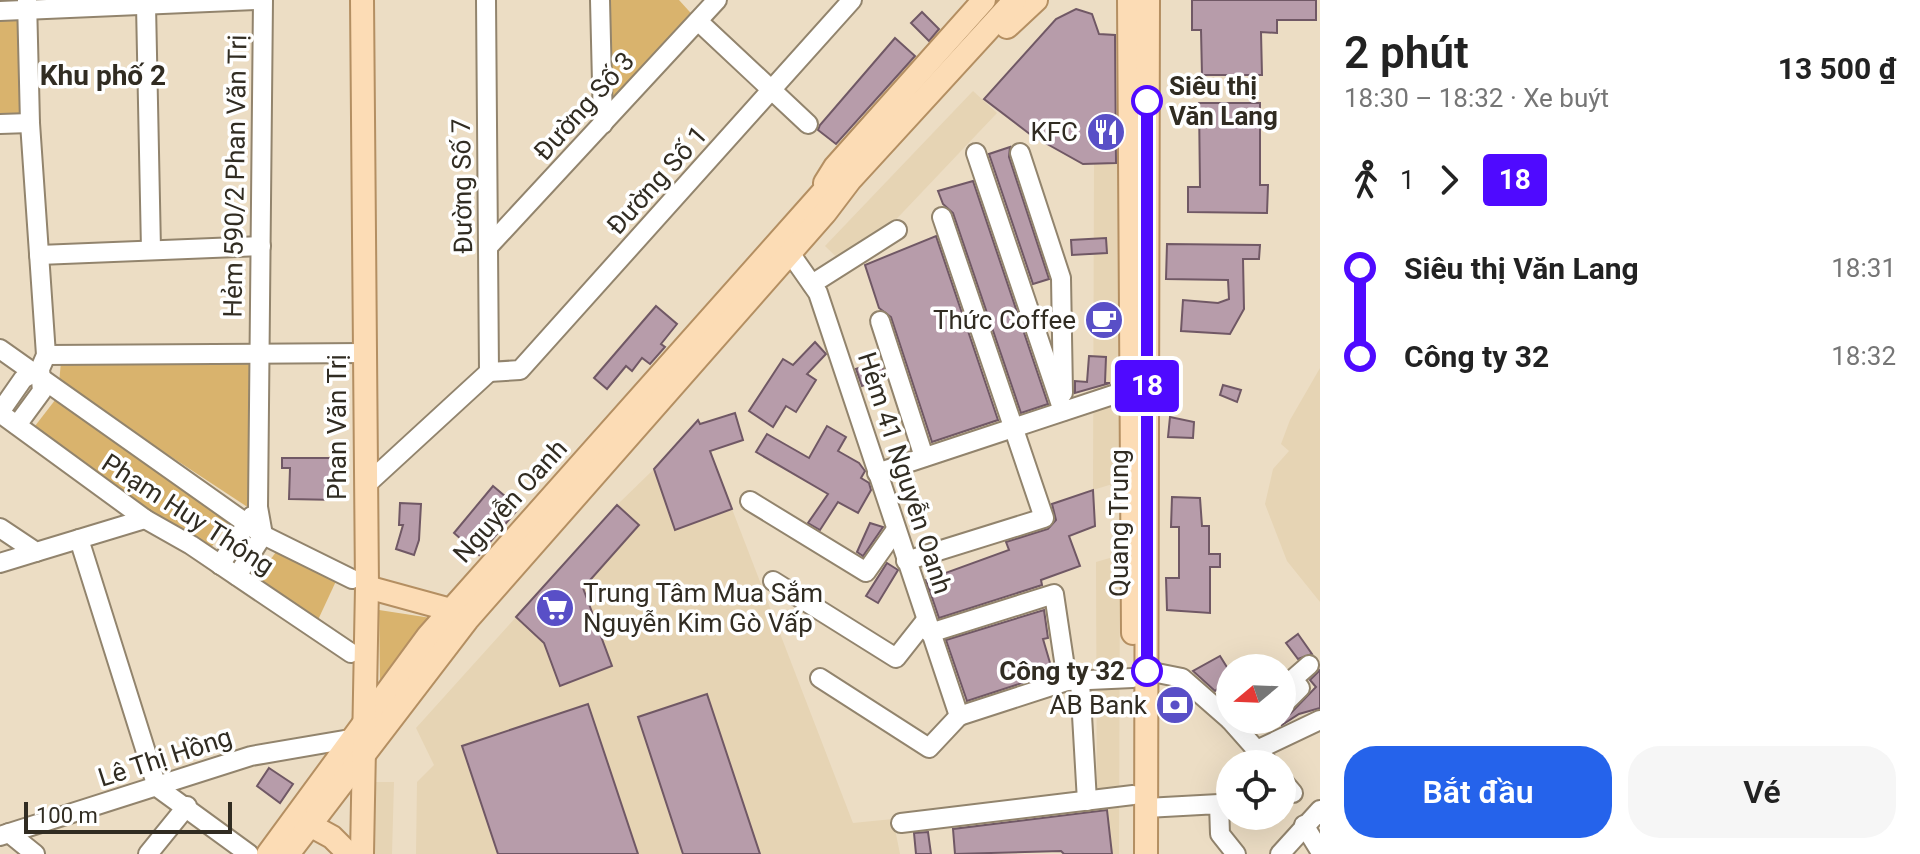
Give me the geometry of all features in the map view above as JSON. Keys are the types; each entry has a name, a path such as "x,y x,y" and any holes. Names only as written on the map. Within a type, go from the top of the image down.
{"main road":[{"name":"Phan Văn Trị","path":"349,0 358,353 366,485 351,653 362,854"},
{"name":"Phan Văn Trị","path":"362,0 358,353 359,583 365,719"},
{"name":"Nguyễn Oanh","path":"820,208 835,167 984,0"},
{"path":"845,176 994,0"},
{"path":"845,176 1015,0"},
{"name":"Nguyễn Oanh","path":"288,854 355,754 365,719 451,610 820,208 859,189 984,49 1036,0"},
{"path":"1111,0 1138,29 1161,0"},
{"name":"Quang Trung","path":"1129,0 1138,29 1131,389 1140,525"},
{"name":"Quang Trung","path":"1138,29 1148,0"},
{"name":"Quang Trung","path":"1137,99 1140,802 1146,854"},
{"name":"Nguyễn Oanh","path":"268,854 467,620 790,253 845,176"},
{"path":"359,583 451,610"},
{"name":"Phan Văn Trị","path":"349,854 355,754"},
{"name":"Quang Trung","path":"1133,854 1140,802"},
{"path":"310,825 332,837 349,854"}],"street":[{"path":"0,11 27,5 146,5 261,0"},
{"name":"Hẻm 590/2 Phan Văn Trị","path":"261,0 258,507 263,535"},
{"name":"Đường Số 7","path":"486,0 489,372"},
{"path":"600,0 603,124"},
{"name":"Đường Số 3","path":"489,246 717,0"},
{"name":"Đường Số 1","path":"489,372 520,370 852,0"},
{"path":"17,425 42,391 27,5"},
{"path":"146,5 151,250"},
{"path":"698,21 808,124"},
{"path":"0,124 30,123"},
{"path":"976,153 1063,411"},
{"path":"1020,153 1061,278 1063,411"},
{"path":"906,561 1044,518 942,217"},
{"path":"812,284 897,230"},
{"path":"39,255 261,246"},
{"name":"Hẻm 41 Nguyễn Oanh","path":"790,253 812,284 959,716"},
{"path":"1033,322 1062,312"},
{"path":"880,321 924,457"},
{"name":"Phạm Huy Thông","path":"0,349 40,368 263,535 359,583"},
{"path":"0,412 23,379 40,368 259,354 358,353"},
{"path":"366,485 489,372"},
{"path":"877,473 1131,389"},
{"name":"Phạm Huy Thông","path":"0,412 145,519 351,653"},
{"path":"750,501 866,572 895,531"},
{"path":"220,565 258,507"},
{"path":"0,563 145,519"},
{"path":"0,528 36,552"},
{"path":"237,576 263,535"},
{"path":"79,539 157,787 249,854"},
{"path":"773,581 896,658 928,626 1050,594 1056,597 1074,681 1087,801"},
{"path":"1296,676 1309,665"},
{"path":"820,678 929,748 959,716 1074,681 1140,674 1182,678 1216,708"},
{"path":"1296,724 1320,720"},
{"path":"1242,734 1257,750"},
{"name":"Lê Thị Hồng","path":"4,835 251,756 355,754"},
{"path":"901,823 1087,801 1219,804 1220,834 1236,854"},
{"path":"148,854 187,806"},
{"path":"1280,854 1320,810"},
{"path":"1304,825 1320,851"},
{"path":"4,835 35,854"}],"shaded area":[{"path":"600,0 679,0 698,21 603,124"},
{"path":"27,9 30,123 0,124 0,11"},
{"path":"973,91 997,113 849,269 825,246"},
{"path":"1118,162 1119,482 1093,490 1094,163"},
{"path":"256,360 249,508 59,383 61,362"},
{"path":"1320,368 1320,602 1287,561 1265,504 1273,469 1289,451 1281,444 1290,420"},
{"path":"59,395 231,519 208,552 35,426"},
{"path":"654,469 675,530 732,509 853,823 893,819 900,854 416,854 417,782 434,765 416,728 516,617 544,643 560,686 612,666 583,588 639,525 617,505"},
{"path":"278,549 337,579 317,622 254,583"},
{"path":"1120,555 1119,854 1097,854 1096,562"},
{"path":"379,610 431,618 380,683 380,682"},
{"path":"374,782 394,782 392,854 372,854"}],"building":[{"path":"1192,0 1316,0 1316,20 1277,20 1277,33 1261,32 1262,75 1202,75 1201,30 1192,30"},
{"path":"1076,9 1092,14 1099,34 1115,35 1116,163 1083,164 1031,135 984,99 1056,19"},
{"path":"922,12 939,29 929,41 911,23"},
{"path":"895,38 915,56 836,144 818,130 820,125"},
{"path":"1199,103 1260,103 1260,185 1268,185 1267,213 1188,212 1188,187 1200,187"},
{"path":"1010,147 1009,157 1049,279 1033,284 989,154"},
{"path":"973,181 1048,404 1021,413 953,213 943,204 938,191"},
{"path":"936,236 998,420 932,442 891,317 879,308 865,265"},
{"path":"1106,238 1107,253 1072,255 1071,240"},
{"path":"1167,244 1260,245 1259,259 1243,259 1244,309 1230,334 1181,331 1183,300 1218,303 1229,299 1228,280 1166,279"},
{"path":"656,306 677,324 661,344 665,347 650,364 642,358 632,371 626,366 607,389 594,378"},
{"path":"815,342 826,354 807,374 816,380 796,412 786,406 773,427 749,411 783,359 793,365"},
{"path":"1089,356 1106,357 1105,383 1110,383 1075,393 1075,381 1087,382"},
{"path":"880,361 886,377 862,386 856,369"},
{"path":"1223,385 1241,390 1237,402 1220,395"},
{"path":"735,413 743,440 710,451 732,509 675,530 654,469 698,420 700,424"},
{"path":"1170,417 1194,422 1193,438 1168,437"},
{"path":"827,426 846,437 838,451 859,463 865,471 861,478 869,483 871,490 858,513 838,502 820,530 808,523 828,494 756,452 767,434 809,458"},
{"path":"282,458 338,458 338,500 289,499 290,468 282,468"},
{"path":"493,486 519,508 479,555 454,533"},
{"path":"1093,490 1095,526 1069,536 1080,566 1041,580 1042,585 939,618 926,580 1009,550 1006,542 1048,529 1056,520 1052,504"},
{"path":"1172,497 1200,498 1202,526 1209,526 1209,554 1220,554 1220,567 1210,567 1210,613 1167,610 1166,578 1179,578 1179,527 1171,527"},
{"path":"400,503 421,504 419,540 414,555 396,549 403,525 399,525"},
{"path":"617,505 639,525 583,588 612,666 560,686 544,643 516,617"},
{"path":"870,523 883,527 863,556 857,552"},
{"path":"887,563 898,570 878,603 866,596"},
{"path":"1044,610 1048,638 1043,639 1053,673 967,701 946,640"},
{"path":"1298,634 1312,654 1298,659 1286,643"},
{"path":"1216,658 1216,690 1215,691 1193,671"},
{"path":"1320,670 1320,708 1296,716 1296,708 1316,687 1310,680"},
{"path":"707,694 760,854 683,854 638,717"},
{"path":"588,704 638,854 498,854 462,746"},
{"path":"269,768 293,784 280,803 257,786"},
{"path":"1107,810 1112,854 1064,854 1061,851 955,854 953,829"},
{"path":"928,832 931,854 916,854 914,833"}],"bus line":[{"name":"18","path":"1147,101 1147,671"}],"place":[{"name":"Siêu thị Văn Lang","path":"1147,101"},
{"name":"KFC","path":"1106,132"},
{"name":"Thức Coffee","path":"1104,320"},
{"name":"Trung Tâm Mua Sắm Nguyễn Kim Gò Vấp","path":"555,608"},
{"name":"Công ty 32","path":"1147,671"},
{"name":"AB Bank","path":"1175,705"}],"district":[{"name":"Khu phố 2","path":"103,75"}]}
